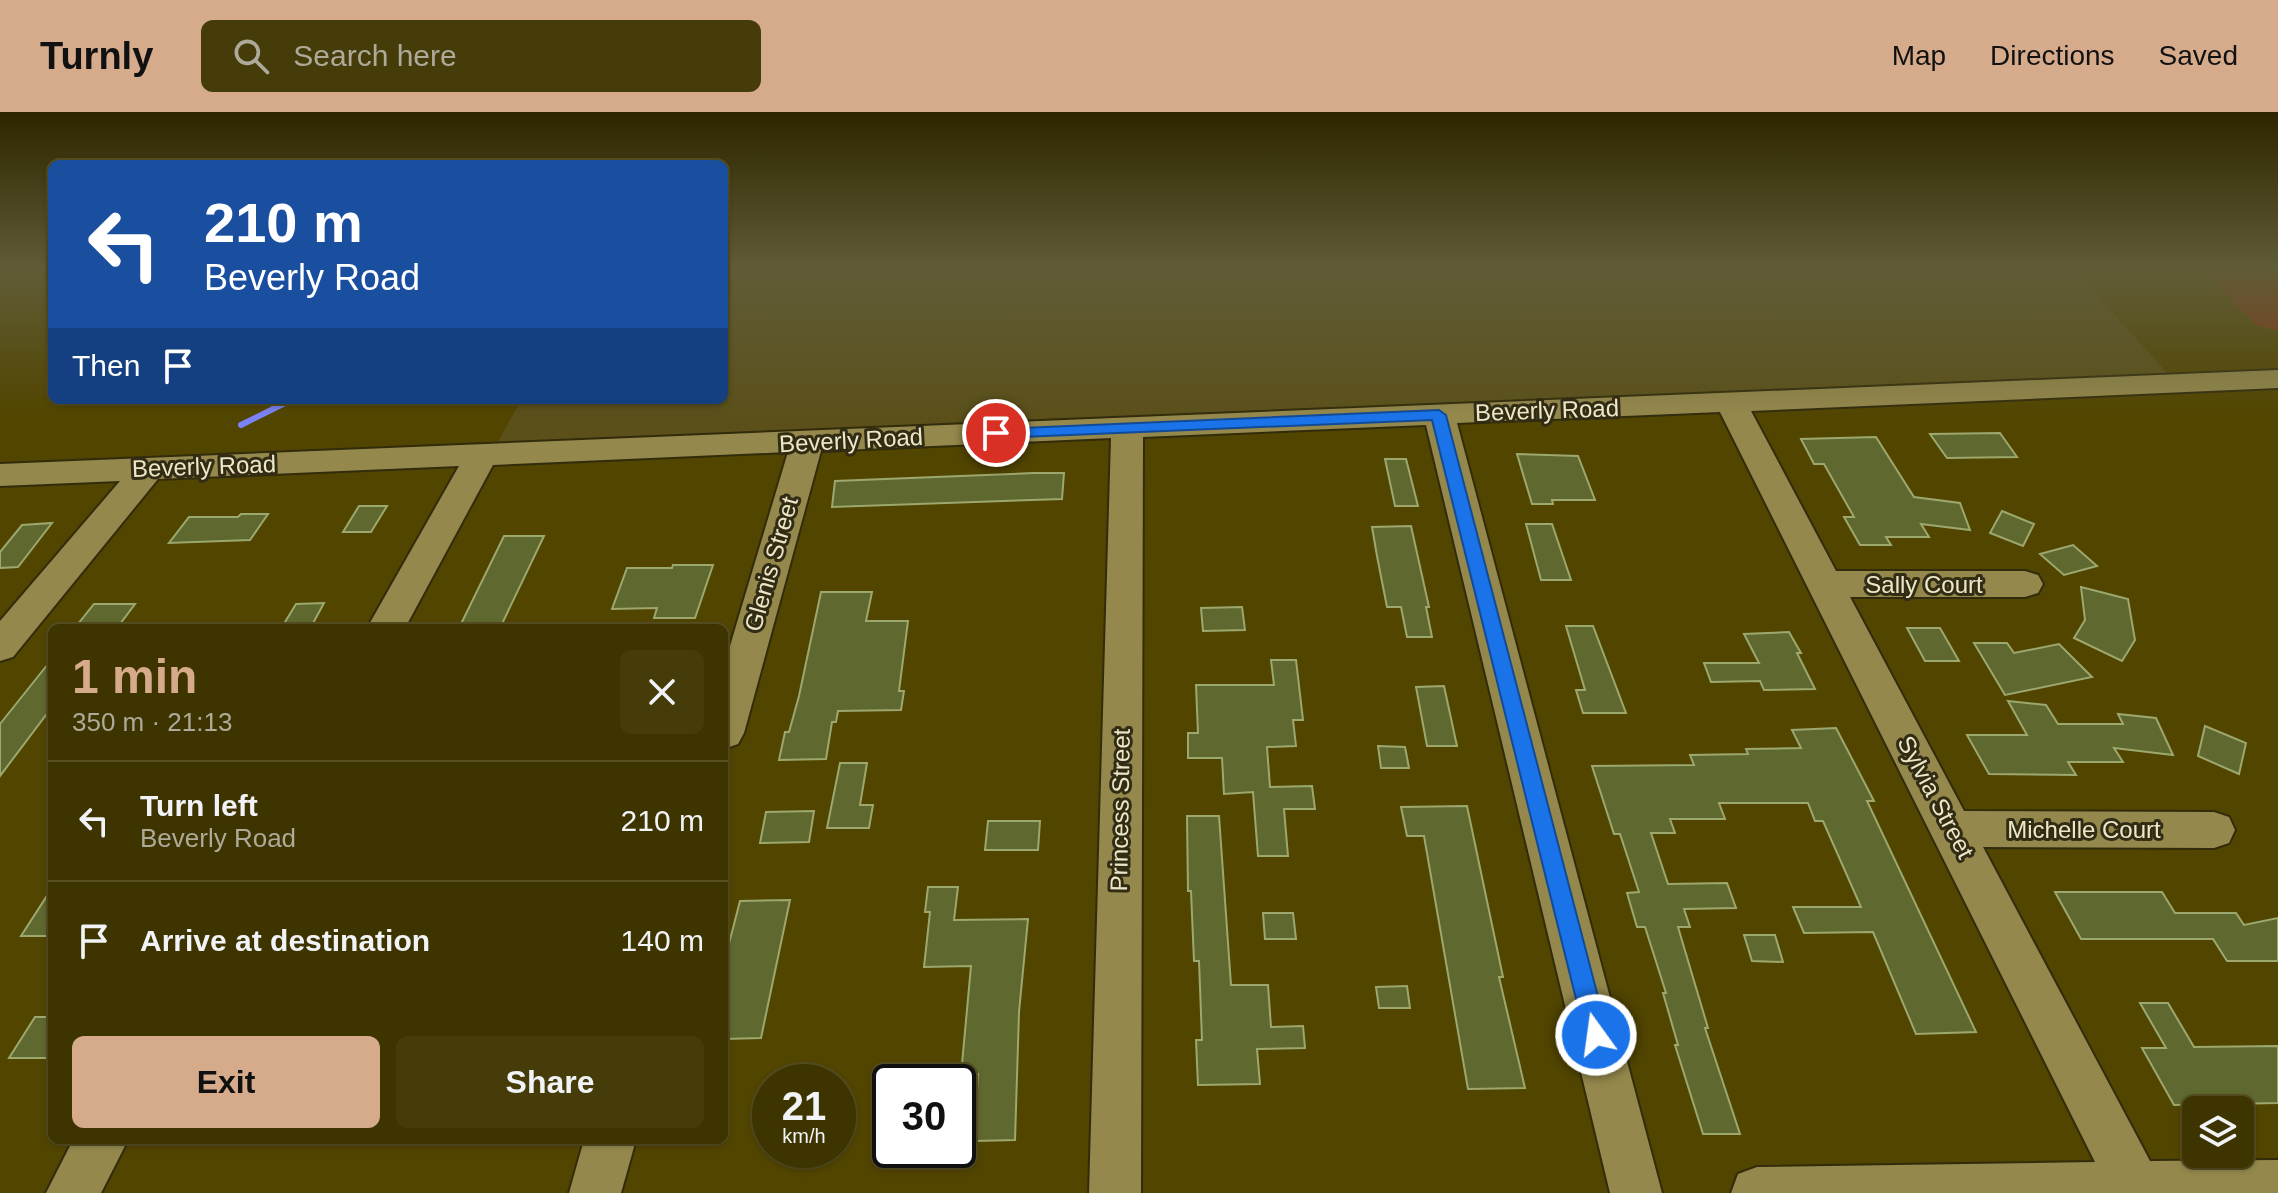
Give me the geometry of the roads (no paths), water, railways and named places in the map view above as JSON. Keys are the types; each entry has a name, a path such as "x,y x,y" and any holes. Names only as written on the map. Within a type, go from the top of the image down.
{"street":[{"name":"Beverly Road","path":"0,475 2278,379"},
{"name":"Sylvia Street","path":"1731,402 2137,1191"},
{"path":"1439,415 1636,1193"},
{"name":"Princess Street","path":"1115,1193 1127,427"},
{"name":"Glenis Street","path":"728,719 807,442"},
{"path":"388,624 482,454"},
{"path":"0,647 148,469"},
{"name":"Sally Court","path":"1822,584 2025,584"},
{"name":"Michelle Court","path":"1953,829 2214,830"},
{"path":"72,1193 100,1144"},
{"path":"595,1193 609,1144"},
{"path":"1757,1193 2137,1191 2278,1186"}],"waterway":[{"path":"241,425 283,404"}]}
